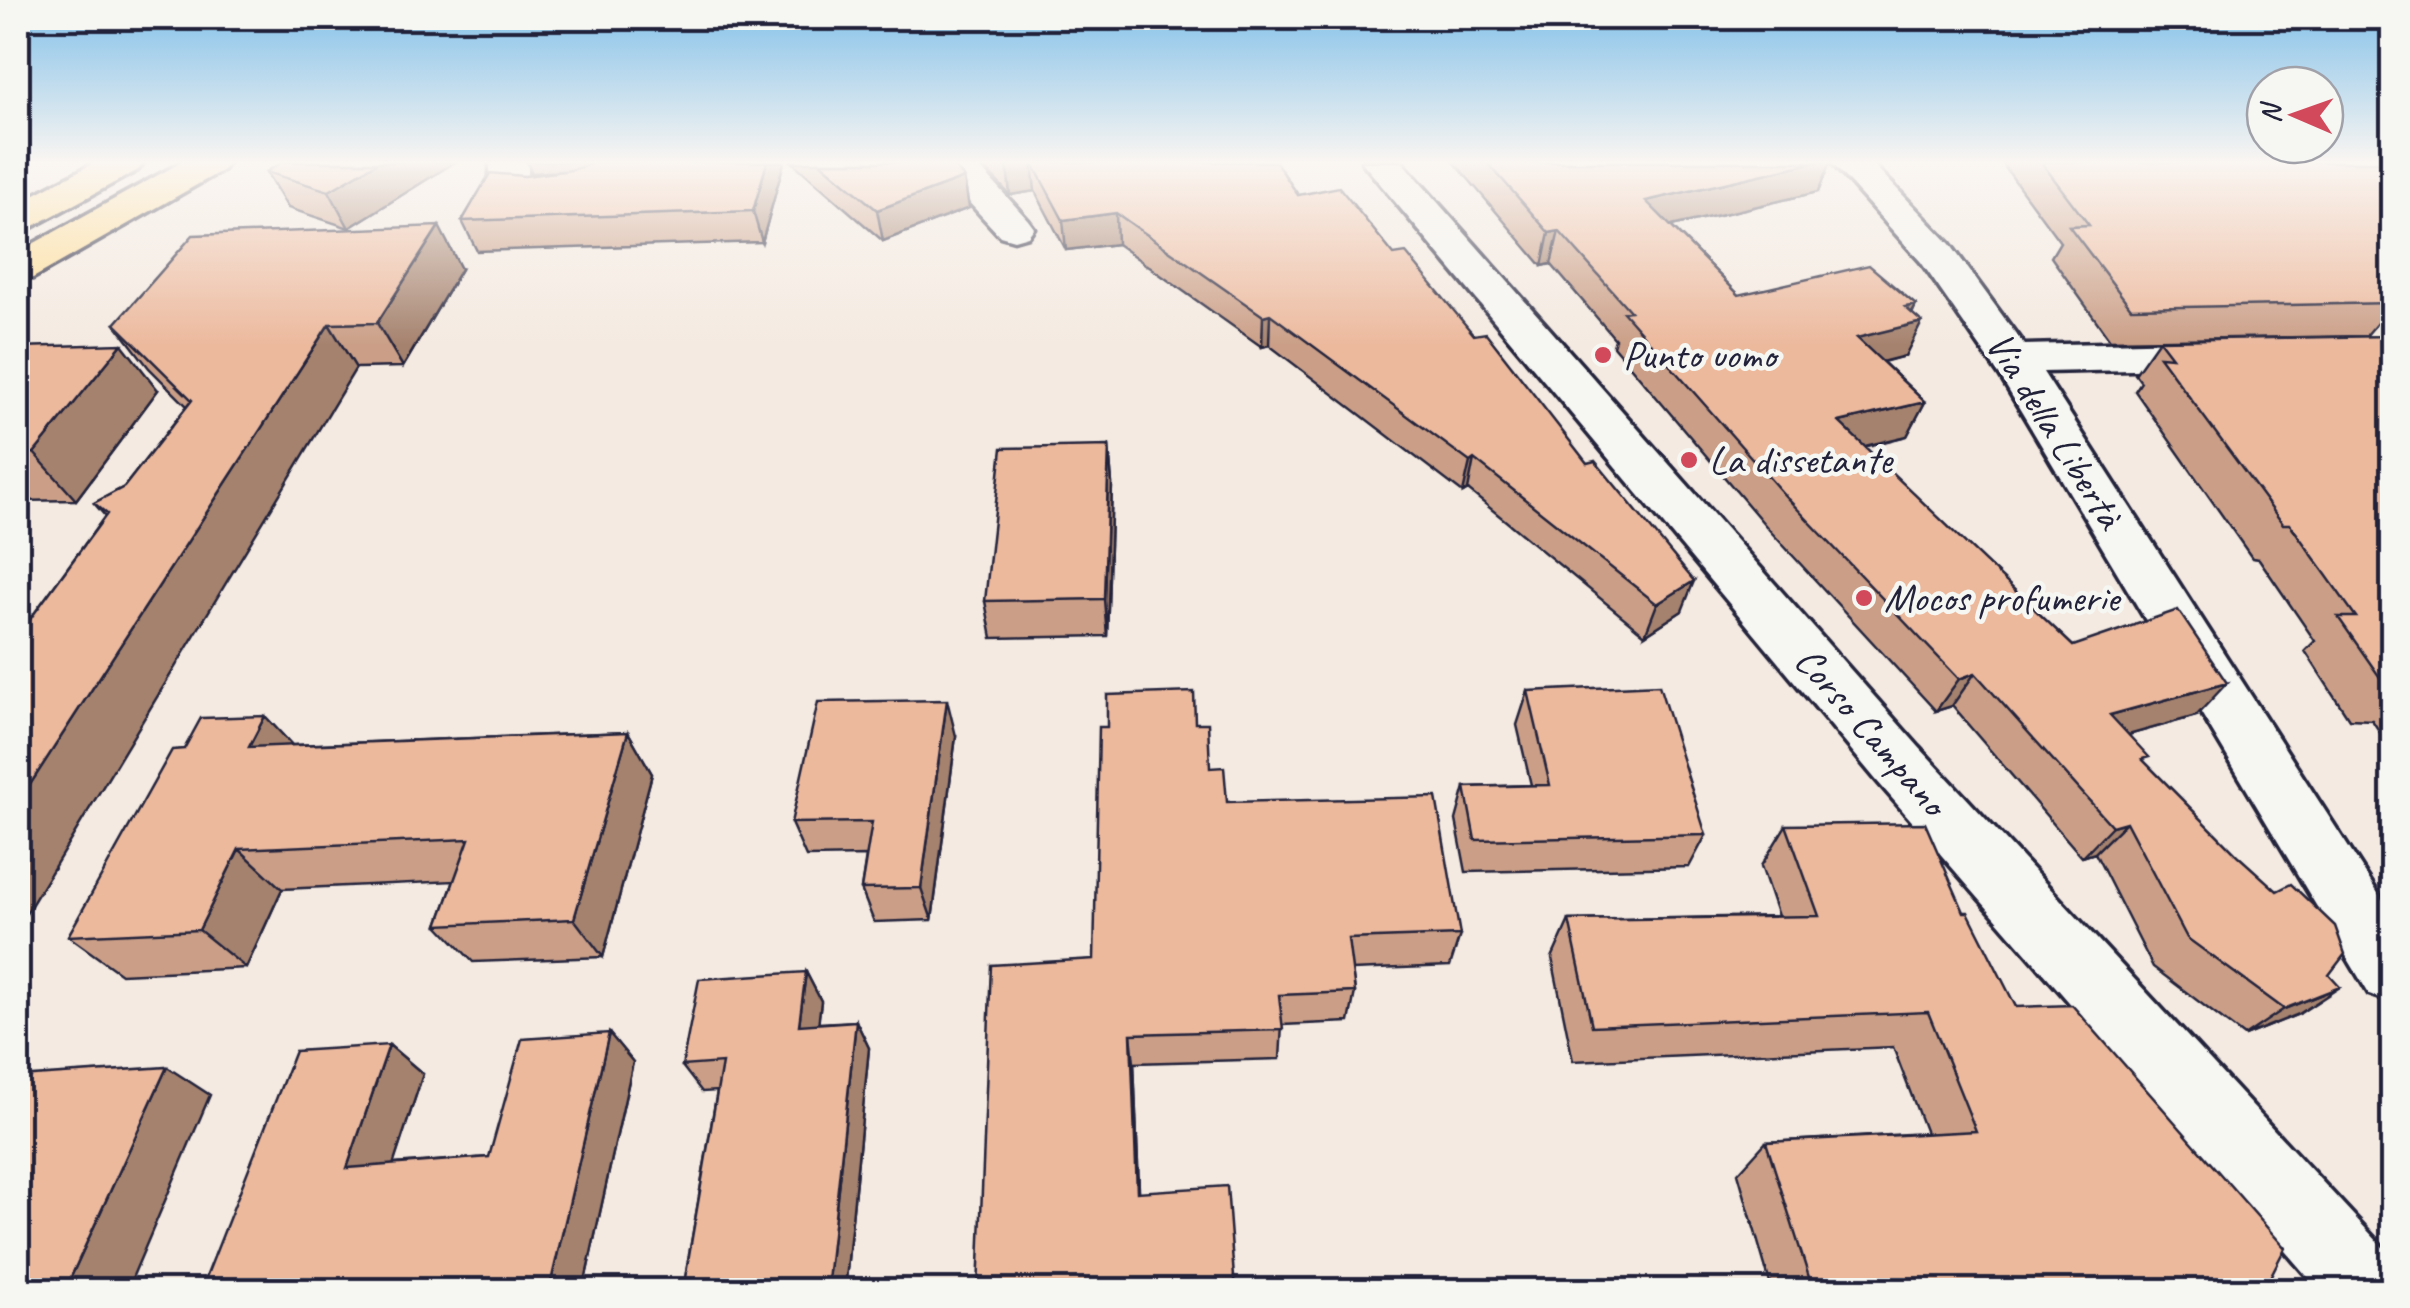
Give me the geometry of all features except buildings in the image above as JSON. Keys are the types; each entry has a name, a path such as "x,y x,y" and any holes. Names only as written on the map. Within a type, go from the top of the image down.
{"main road":[{"path":"18,270 101,223"}],"street":[{"path":"1010,223 1014,228"},
{"name":"Corso Campano","path":"1433,223 1898,764 2370,1290"},
{"name":"Via della Libertà","path":"1908,223 1936,253 2011,359 2392,972"},
{"path":"2011,359 2264,354"}],"place":[{"name":"Punto uomo","path":"1603,355"},
{"name":"La dissetante","path":"1689,460"},
{"name":"Mocos profumerie","path":"1864,598"}]}
